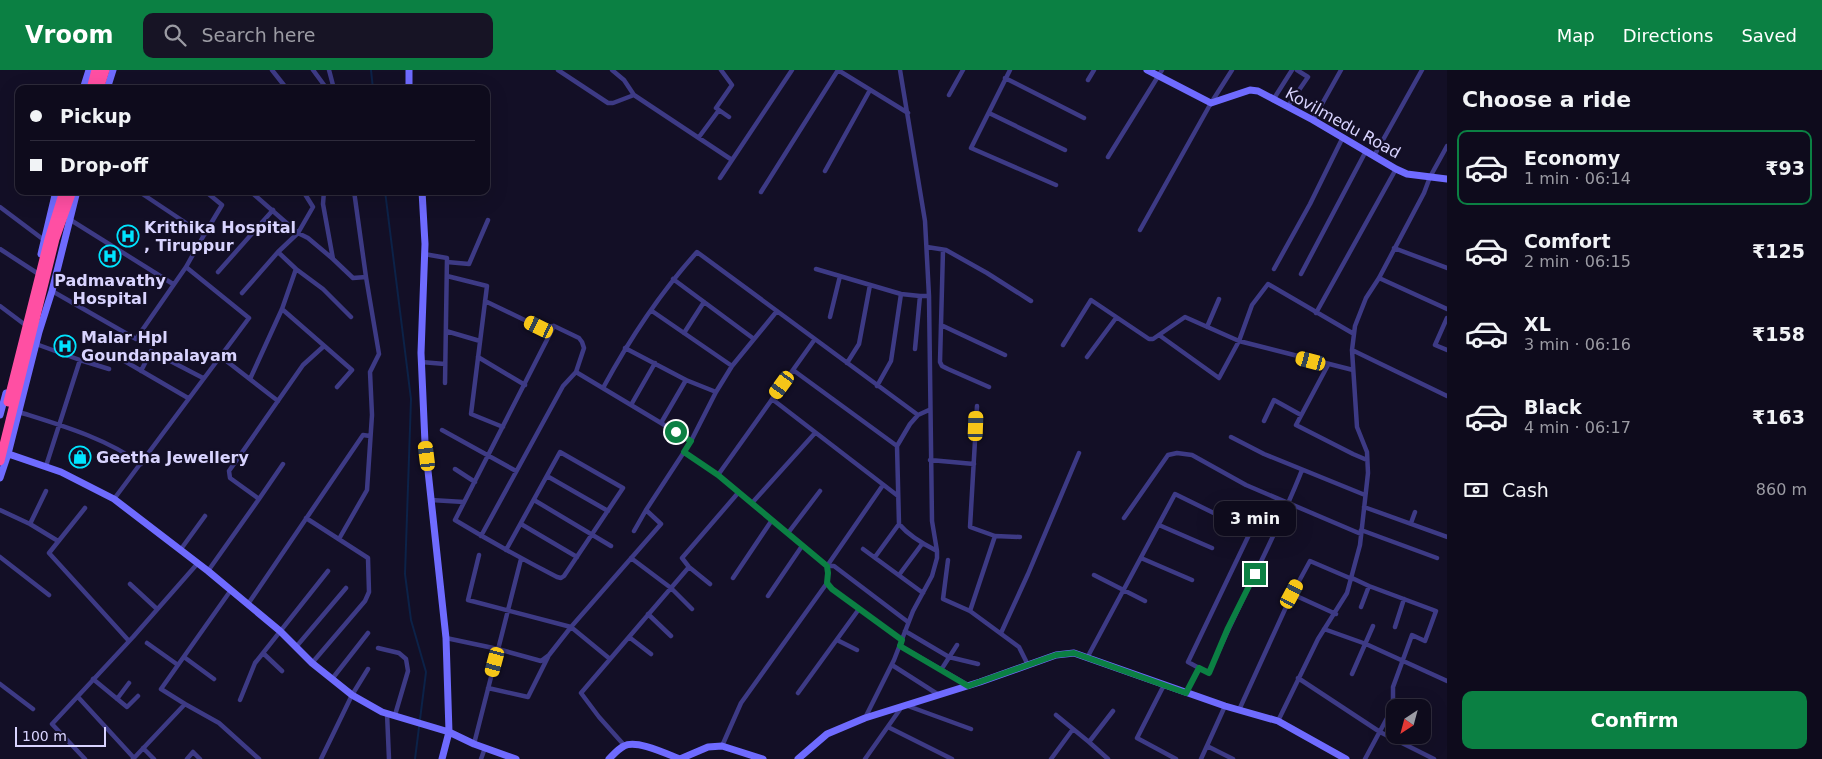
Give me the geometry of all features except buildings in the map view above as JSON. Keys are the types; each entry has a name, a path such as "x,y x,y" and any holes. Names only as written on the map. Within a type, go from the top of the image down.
{"highway":[{"path":"92,85 96,70"},
{"path":"100,85 105,70"},
{"path":"0,437 48,239 63,195"},
{"path":"0,461 55,239 71,195"}],"main road":[{"path":"84,85 89,70"},
{"path":"108,85 113,70"},
{"path":"408,85 409,70"},
{"path":"1148,70 1160,73 1211,103"},
{"name":"Kovilmedu Road","path":"1211,103 1250,90 1258,91 1313,120 1396,169 1407,174 1447,179"},
{"path":"0,416 1,404 24,324 55,195"},
{"path":"0,478 52,291 76,195"},
{"path":"422,195 424,254 421,362 431,500 446,638 448,732 442,759"},
{"path":"0,451 46,466 114,499 198,562 280,630 312,663 352,695 387,713 448,732 474,744 516,759"},
{"path":"798,759 827,734 865,718 968,686 1056,655 1074,653 1186,693 1278,721 1345,759"},
{"path":"609,759 624,745 642,745 680,759 708,748 722,746 763,759"}],"street":[{"path":"272,70 284,85"},
{"path":"313,70 324,85"},
{"path":"329,70 333,85"},
{"path":"558,70 608,103 613,103 634,94"},
{"path":"612,70 624,80 634,94 732,160"},
{"path":"721,70 732,85 716,108 729,117"},
{"path":"720,178 792,70"},
{"path":"761,192 838,70 908,113"},
{"path":"865,718 892,665 908,622 935,567 937,551 932,521 929,410 929,296 925,221 900,70"},
{"path":"949,95 963,70"},
{"path":"1010,70 971,148 1056,185"},
{"path":"1088,80 1094,70"},
{"path":"1140,230 1211,103 1232,70"},
{"path":"1273,100 1292,70"},
{"path":"1288,106 1308,77 1297,70"},
{"path":"1313,120 1340,70"},
{"path":"1374,156 1422,70"},
{"path":"1108,157 1160,73"},
{"path":"1005,78 1084,118"},
{"path":"825,171 870,90"},
{"path":"699,138 719,110"},
{"path":"989,113 1065,150"},
{"path":"1274,269 1310,204 1343,137"},
{"path":"1278,721 1324,629 1336,614 1347,593 1352,578 1361,532 1368,473 1367,452 1357,426 1352,350 1354,334 1363,304 1379,278 1447,146"},
{"path":"1301,274 1366,151"},
{"path":"1316,313 1396,169"},
{"path":"144,195 204,234"},
{"path":"52,291 136,339 186,267 222,205 210,195"},
{"path":"255,195 298,233 308,238 333,259 353,278 366,277"},
{"path":"242,293 278,252 298,233 313,207 306,195"},
{"path":"324,195 323,204 333,259"},
{"path":"339,539 367,490 372,416 370,372 379,354 355,195"},
{"path":"0,207 44,240"},
{"path":"218,272 273,210"},
{"path":"70,220 173,284"},
{"path":"447,262 469,264 488,220"},
{"path":"926,247 943,250 987,273 1031,301"},
{"path":"1394,248 1447,268"},
{"path":"0,249 37,273"},
{"path":"943,250 940,353 942,366 990,387"},
{"path":"278,252 296,269 323,289 351,317"},
{"path":"603,388 625,348 673,279 697,252 918,415"},
{"path":"424,254 447,258 445,383"},
{"path":"114,499 249,318 186,267"},
{"path":"250,379 282,309 296,269"},
{"path":"816,269 901,294 929,296"},
{"path":"447,276 487,286 471,414 503,427"},
{"path":"830,317 840,276"},
{"path":"1379,278 1447,309"},
{"path":"673,279 754,339"},
{"path":"1160,335 1219,378 1238,341 1252,306 1268,284 1354,334"},
{"path":"846,363 859,344 870,285"},
{"path":"877,386 891,361 901,294"},
{"path":"915,349 920,296"},
{"path":"1207,327 1219,299"},
{"path":"1064,345 1091,300 1149,339 1160,335 1185,317 1238,341 1353,370"},
{"path":"481,536 563,386 576,372 583,353 582,342 579,338 554,326 539,327 485,301"},
{"path":"684,333 704,302"},
{"path":"0,306 24,324"},
{"path":"282,309 352,370 337,387"},
{"path":"652,311 732,366"},
{"path":"634,530 691,441 716,392 732,366 778,311"},
{"path":"1087,358 1116,318"},
{"path":"1447,318 1435,345 1447,350"},
{"path":"506,550 560,452 623,488 562,578 556,577 521,559 455,520 554,326"},
{"path":"941,326 1005,355"},
{"path":"446,331 480,341"},
{"path":"718,475 815,339"},
{"path":"36,344 109,369"},
{"path":"259,500 230,478 228,474 303,365 324,346"},
{"path":"625,348 686,380 716,392"},
{"path":"141,371 151,350 203,378"},
{"path":"1352,350 1447,396"},
{"path":"220,356 278,401"},
{"path":"478,357 525,385"},
{"path":"120,359 188,398"},
{"path":"46,466 80,360"},
{"path":"421,362 445,364"},
{"path":"630,405 654,363"},
{"path":"1328,365 1296,425 1367,460"},
{"path":"793,370 897,446"},
{"path":"576,372 691,441"},
{"path":"661,423 686,380"},
{"path":"772,399 898,496"},
{"path":"1264,421 1274,400 1302,415"},
{"path":"977,406 970,527 995,536 1020,538"},
{"path":"929,410 918,415 910,424 897,446 899,524 904,531 922,544 937,551"},
{"path":"19,412 59,424 124,451 141,464"},
{"path":"442,430 516,472"},
{"path":"752,503 815,433"},
{"path":"248,604 363,435 370,436"},
{"path":"1231,438 1264,454 1365,495"},
{"path":"684,452 718,475 827,566 834,566 908,622"},
{"path":"1001,633 1079,453"},
{"path":"1124,518 1168,455 1177,453 1192,455 1246,486 1361,532 1437,558"},
{"path":"930,460 974,464"},
{"path":"208,571 283,464"},
{"path":"455,469 475,482"},
{"path":"1258,516 1188,662 1209,673 1228,628 1289,503 1302,470"},
{"path":"547,476 608,511"},
{"path":"722,746 740,703 827,583 827,566 883,485"},
{"path":"30,524 46,491"},
{"path":"788,533 820,491"},
{"path":"710,584 689,567 682,558 738,493"},
{"path":"1087,658 1175,494 1228,520"},
{"path":"431,500 464,502"},
{"path":"534,500 610,546"},
{"path":"1364,507 1446,537 1447,530"},
{"path":"85,508 49,553 130,641"},
{"path":"0,510 30,524 58,541"},
{"path":"446,638 498,649 541,661 661,524 646,510"},
{"path":"1411,523 1415,512"},
{"path":"181,549 205,516"},
{"path":"306,518 368,558 369,592 365,601 312,663"},
{"path":"733,578 772,520"},
{"path":"521,524 577,557"},
{"path":"875,557 899,524"},
{"path":"1159,525 1212,548"},
{"path":"970,611 995,536"},
{"path":"899,575 922,544"},
{"path":"768,596 802,546"},
{"path":"863,548 923,593"},
{"path":"479,555 468,600 571,627 610,659"},
{"path":"0,557 49,595"},
{"path":"631,558 671,588 692,609"},
{"path":"1141,558 1192,580"},
{"path":"474,744 521,559"},
{"path":"948,560 943,599 970,611 1001,633 1019,647 1028,665"},
{"path":"85,759 52,724 130,641 198,562"},
{"path":"1239,710 1292,594 1310,562 1436,611 1425,640 1412,635 1393,687 1393,707 1365,759"},
{"path":"624,745 581,693 689,567"},
{"path":"240,700 255,663 328,571"},
{"path":"1094,575 1145,601"},
{"path":"827,583 832,589 902,640"},
{"path":"130,584 157,609"},
{"path":"1361,607 1368,586"},
{"path":"296,647 346,588"},
{"path":"231,590 161,689 219,723 259,759"},
{"path":"1292,594 1336,614"},
{"path":"1395,627 1404,599"},
{"path":"798,693 859,609"},
{"path":"648,614 671,636"},
{"path":"1352,674 1373,626"},
{"path":"1324,629 1366,644 1447,681"},
{"path":"905,631 949,657 978,664"},
{"path":"332,679 361,639 368,633"},
{"path":"629,637 651,654"},
{"path":"837,640 857,650"},
{"path":"147,643 178,666"},
{"path":"941,670 957,645"},
{"path":"900,646 968,686"},
{"path":"378,648 400,653 406,659 408,671 394,715"},
{"path":"263,653 282,671"},
{"path":"488,688 528,697 549,654"},
{"path":"184,657 214,679"},
{"path":"892,665 940,695"},
{"path":"1186,693 1199,668"},
{"path":"321,759 352,695 368,669"},
{"path":"1298,678 1380,732 1434,759"},
{"path":"93,679 127,707 138,696"},
{"path":"116,698 129,683"},
{"path":"0,684 33,710"},
{"path":"1164,685 1137,738 1176,759"},
{"path":"78,697 134,758 184,704"},
{"path":"1201,759 1225,706"},
{"path":"865,759 904,707 971,730"},
{"path":"1089,742 1113,711"},
{"path":"387,713 388,759"},
{"path":"1056,715 1108,759"},
{"path":"888,727 952,759"},
{"path":"1051,759 1073,729"},
{"path":"1207,746 1233,759"},
{"path":"143,748 154,759"},
{"path":"481,759 485,748"},
{"path":"186,759 193,752 200,759"}],"waterway":[{"path":"371,70 373,85"},
{"path":"386,195 411,399 405,574 411,620 426,672 415,759"}],"place":[{"name":"Krithika Hospital , Tiruppur","path":"128,236"},
{"name":"Padmavathy Hospital","path":"110,256"},
{"name":"Malar Hpl Goundanpalayam","path":"65,346"},
{"name":"Geetha Jewellery","path":"80,457"}],"route":[{"path":"676,432 691,441 684,452 718,475 827,566 827,583 832,589 902,640 900,646 968,686 1056,655 1074,653 1186,693 1199,668 1209,673 1228,628 1255,574"}]}
